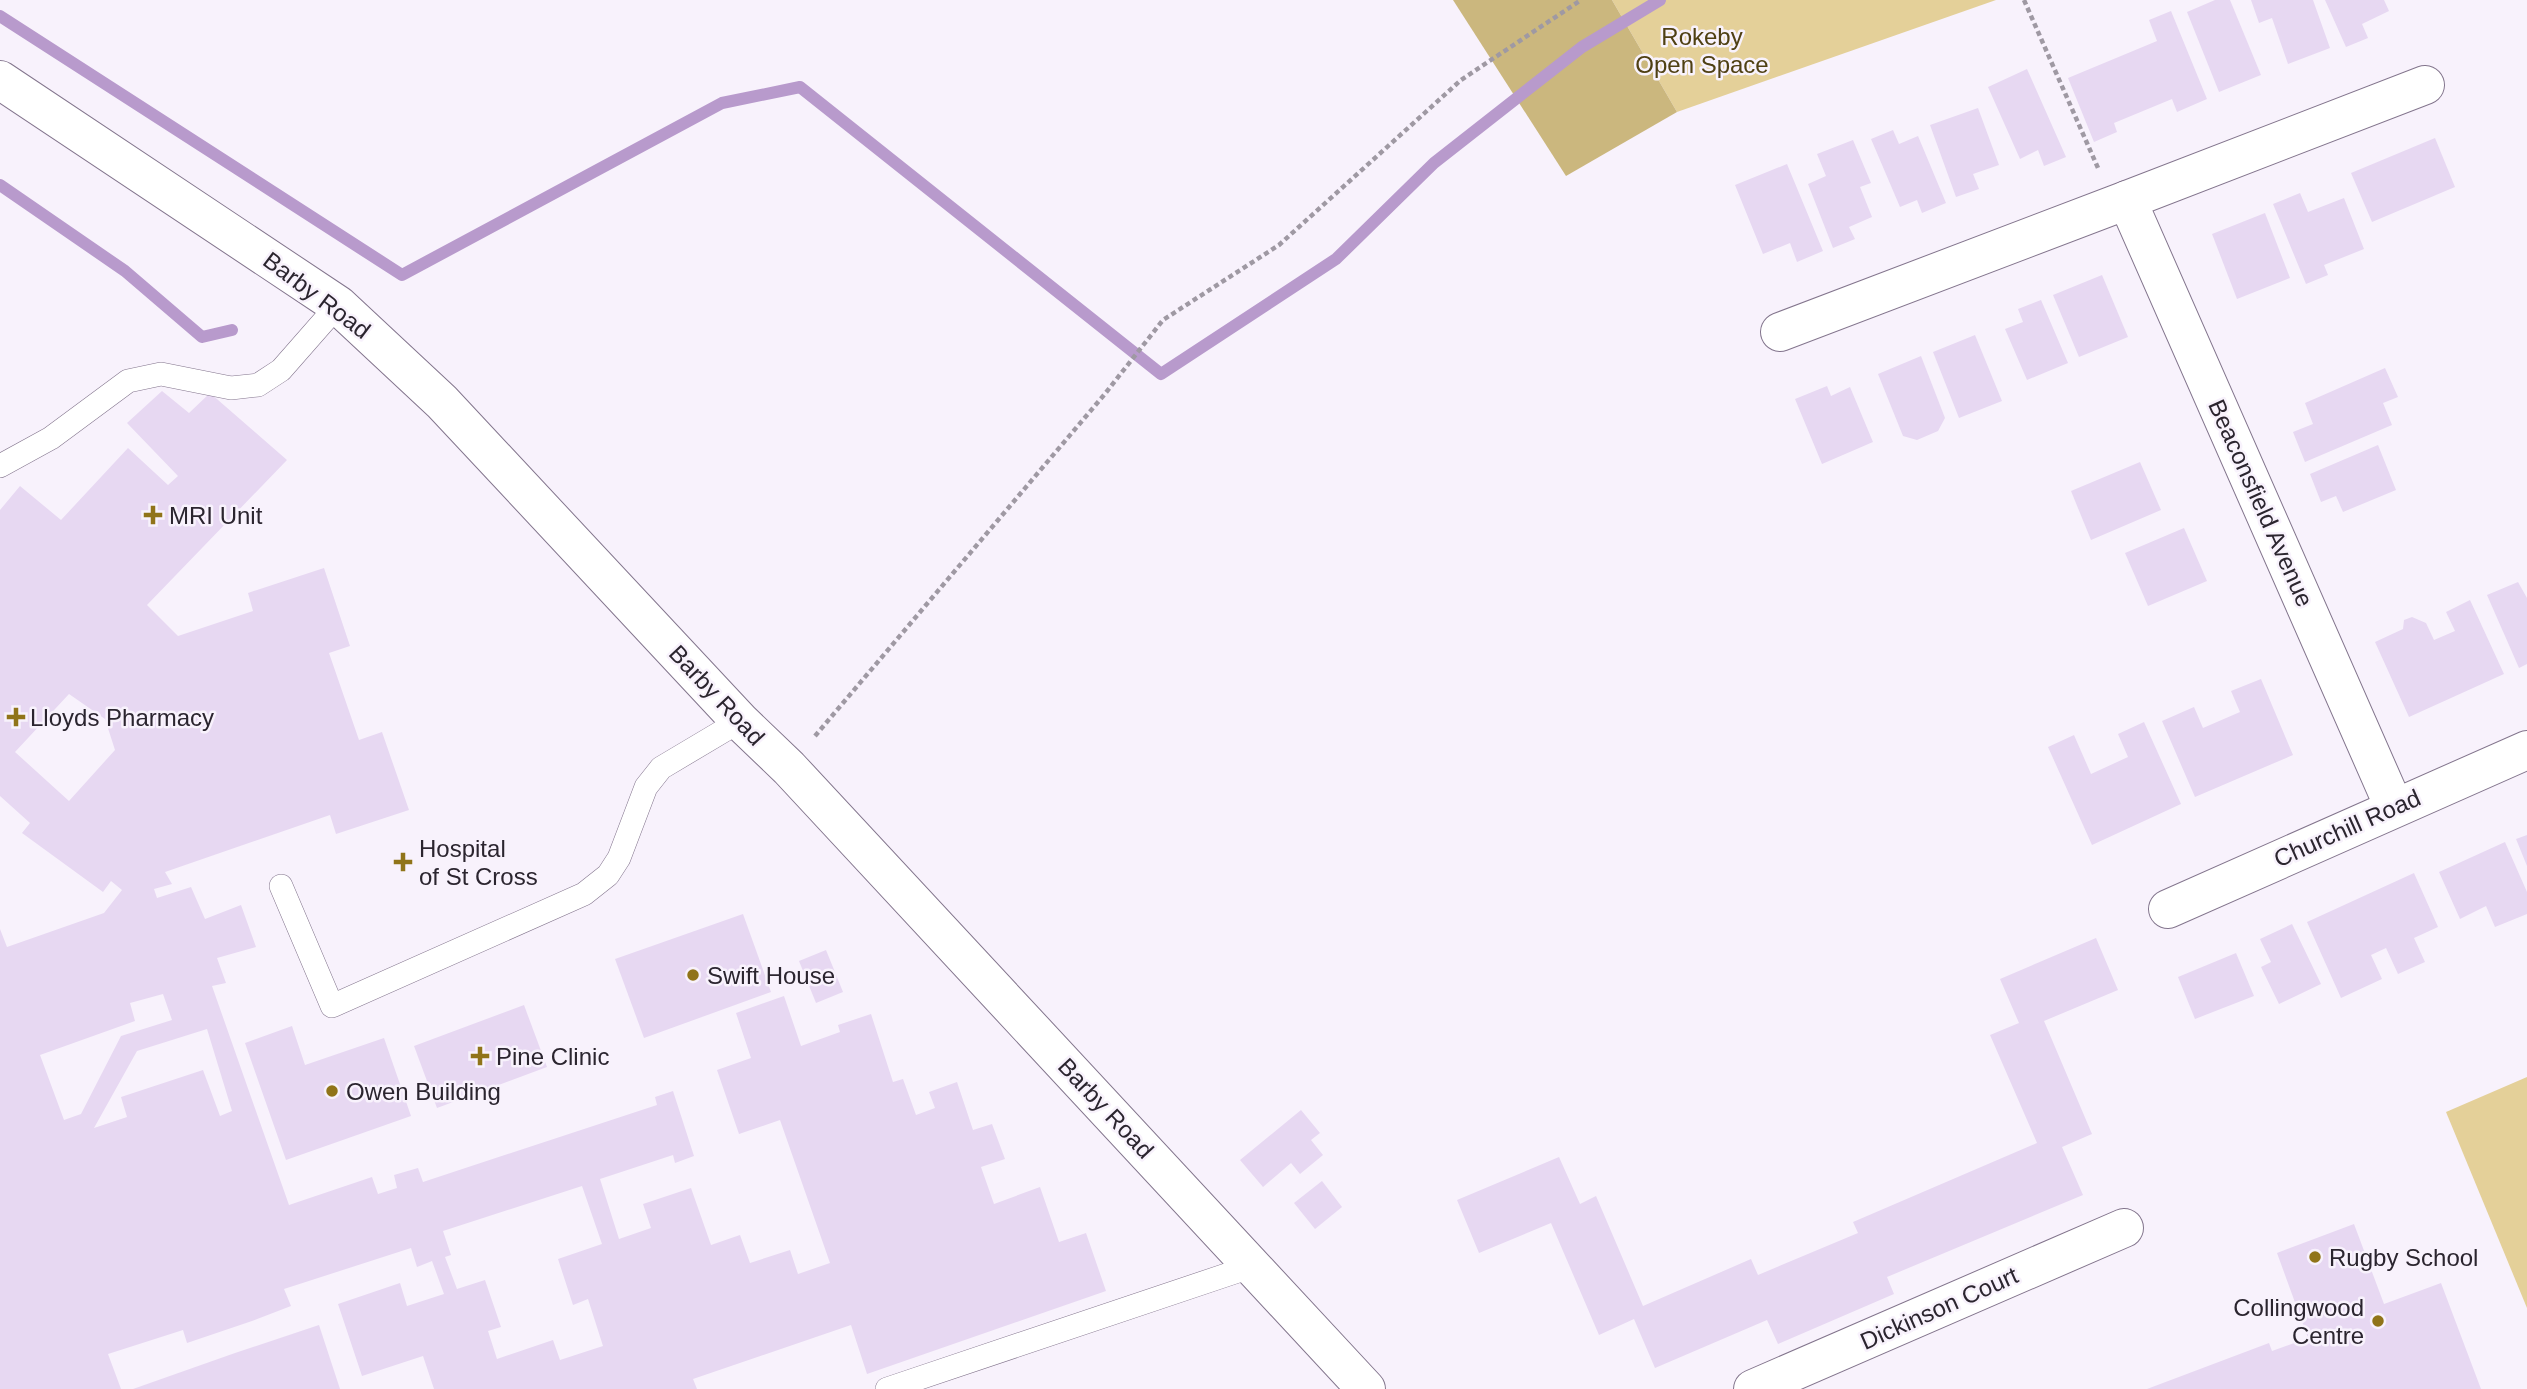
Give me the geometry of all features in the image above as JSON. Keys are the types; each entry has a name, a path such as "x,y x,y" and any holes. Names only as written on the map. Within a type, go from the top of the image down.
{"street":[{"name":"Barby Road","path":"0,80 338,305 442,402 740,721 789,768 1366,1389"},
{"path":"1780,332 2425,85"},
{"name":"Beaconsfield Avenue","path":"2120,202 2394,807"},
{"name":"Churchill Road","path":"2168,909 2527,750"},
{"name":"Dickinson Court","path":"1753,1389 2124,1228"}],"lane":[{"path":"0,466 51,438 128,381 161,374 231,388 258,385 281,370 338,305"},
{"path":"281,886 332,1006 584,894 608,876 619,858 646,787 661,768 740,721"},
{"path":"887,1389 1253,1266"}],"path":[{"path":"789,768 1104,395 1163,320 1279,245 1461,80 1581,0"},
{"path":"2024,0 2120,202"}],"green space":[{"name":"Rokeby Open Space","path":"1612,0 1996,0 1677,112"},
{"path":"2527,1077 2527,1308 2446,1112"}],"shaded area":[{"path":"1453,0 1612,0 1677,112 1566,176"}],"building":[{"path":"2215,0 2230,0 2261,75 2219,92 2187,12"},
{"path":"2251,0 2313,0 2330,48 2288,64 2272,18 2259,23"},
{"path":"2325,0 2384,0 2389,11 2362,24 2368,38 2346,47"},
{"path":"2171,11 2207,99 2177,112 2172,99 2114,123 2117,132 2094,142 2068,78 2157,41 2149,20"},
{"path":"2027,69 2066,157 2044,166 2038,150 2020,159 1988,87"},
{"path":"1978,108 1999,165 1973,174 1979,189 1956,197 1930,125"},
{"path":"1893,130 1899,144 1918,136 1946,203 1922,213 1917,200 1900,207 1871,139"},
{"path":"2435,138 2455,187 2372,222 2351,173"},
{"path":"1853,140 1871,183 1860,187 1872,217 1849,227 1855,239 1833,248 1808,184 1826,176 1817,154"},
{"path":"1787,164 1823,251 1797,262 1790,243 1763,254 1735,185"},
{"path":"2300,193 2308,212 2344,198 2364,249 2324,265 2328,275 2306,284 2273,204"},
{"path":"2265,213 2290,278 2237,299 2212,234"},
{"path":"2102,275 2128,337 2079,357 2053,295"},
{"path":"2041,300 2068,363 2027,380 2005,329 2023,322 2018,309"},
{"path":"1975,335 2002,401 1959,418 1933,352"},
{"path":"1921,356 1945,418 1938,431 1917,440 1903,436 1878,374"},
{"path":"2385,368 2398,397 2383,403 2392,425 2305,462 2293,432 2313,424 2305,403"},
{"path":"1827,386 1831,396 1850,387 1873,442 1822,464 1795,399"},
{"path":"162,391 189,413 210,393 287,460 147,605 178,636 253,611 248,593 324,568 350,646 329,653 359,740 382,732 409,810 336,834 330,815 165,872 172,884 154,889 157,898 191,887 205,919 241,905 256,947 217,958 226,983 212,986 289,1205 372,1177 378,1194 397,1188 394,1175 418,1168 423,1182 657,1105 655,1097 673,1091 694,1156 675,1163 673,1155 600,1179 619,1239 651,1228 643,1204 691,1188 711,1245 740,1235 750,1263 790,1250 798,1274 830,1263 780,1120 739,1134 717,1070 751,1058 736,1013 784,996 801,1046 840,1032 838,1025 871,1014 893,1082 903,1079 916,1115 935,1108 929,1092 957,1082 973,1130 992,1124 1005,1159 981,1167 994,1204 1040,1187 1059,1242 1086,1233 1106,1291 867,1374 851,1325 693,1379 697,1389 434,1389 423,1356 362,1376 338,1304 400,1283 407,1306 444,1294 432,1261 417,1267 411,1248 284,1289 291,1306 252,1321 187,1343 183,1330 108,1354 121,1389 0,1389 0,929 7,947 104,913 122,890 111,881 103,892 22,833 30,823 0,796 0,510 20,486 61,520 128,448 168,485 178,476 127,423","holes":["69,694 105,719 115,750 69,801 15,752","163,994 172,1020 121,1036 81,1114 64,1120 40,1055 135,1021 130,1003","207,1029 232,1111 220,1116 203,1070 121,1097 127,1117 94,1128 137,1051","582,1186 602,1244 558,1259 573,1305 588,1299 603,1346 560,1360 553,1340 497,1359 488,1331 501,1327 485,1280 457,1289 445,1257 451,1255 443,1231"]},
{"path":"2378,445 2396,490 2343,512 2336,496 2321,502 2310,474"},
{"path":"2140,462 2161,510 2091,540 2071,491"},
{"path":"2184,528 2207,581 2148,606 2125,553"},
{"path":"2518,582 2527,598 2527,664 2519,668 2487,595"},
{"path":"2470,600 2504,674 2409,717 2375,642 2403,629 2404,620 2412,617 2426,623 2434,640 2455,631 2446,612"},
{"path":"2261,679 2293,755 2195,797 2162,721 2194,707 2203,728 2240,712 2231,691"},
{"path":"2144,722 2181,804 2092,845 2048,747 2074,735 2091,774 2128,757 2118,734"},
{"path":"2527,835 2527,866 2516,839"},
{"path":"2505,842 2527,892 2527,914 2495,927 2486,906 2460,919 2439,872"},
{"path":"2414,873 2438,927 2414,938 2425,962 2398,974 2386,948 2371,955 2382,979 2341,998 2307,922"},
{"name":"Swift House","path":"743,914 771,992 644,1038 615,959"},
{"path":"2292,924 2321,984 2279,1004 2261,967 2271,962 2260,939"},
{"path":"2096,938 2118,990 2044,1021 2092,1134 2062,1147 2083,1195 1887,1277 1894,1294 1778,1344 1767,1320 1655,1368 1634,1319 1599,1335 1551,1223 1479,1253 1457,1200 1559,1157 1580,1204 1596,1196 1643,1306 1751,1259 1758,1275 1858,1233 1853,1222 2037,1143 1990,1035 2019,1023 2000,979"},
{"path":"826,950 843,992 816,1003 799,961"},
{"path":"2236,953 2254,996 2195,1019 2178,977"},
{"name":"Pine Clinic","path":"524,1005 547,1067 437,1108 414,1046"},
{"name":"Owen Building","path":"292,1026 305,1065 384,1038 411,1116 286,1160 245,1043"},
{"path":"1301,1110 1320,1133 1311,1140 1323,1155 1300,1174 1291,1163 1263,1187 1240,1160"},
{"path":"1322,1181 1342,1207 1315,1229 1294,1203"},
{"name":"Collingwood Centre","path":"2354,1224 2384,1304 2441,1283 2481,1389 2147,1389 2269,1343 2272,1351 2308,1338 2277,1253"},
{"path":"319,1325 340,1389 133,1389 235,1353"}],"waterway":[{"path":"0,16 402,275 722,103 800,87 1161,374 1336,259 1434,163 1582,47 1660,0"},
{"path":"0,185 125,271 202,337 232,330"}],"place":[{"name":"MRI Unit","path":"153,515"},
{"name":"Lloyds Pharmacy","path":"16,717"},
{"name":"Hospital of St Cross","path":"403,862"},
{"name":"Swift House","path":"693,975"},
{"name":"Pine Clinic","path":"480,1056"},
{"name":"Owen Building","path":"332,1091"},
{"name":"Rugby School","path":"2315,1257"},
{"name":"Collingwood Centre","path":"2378,1321"}]}
